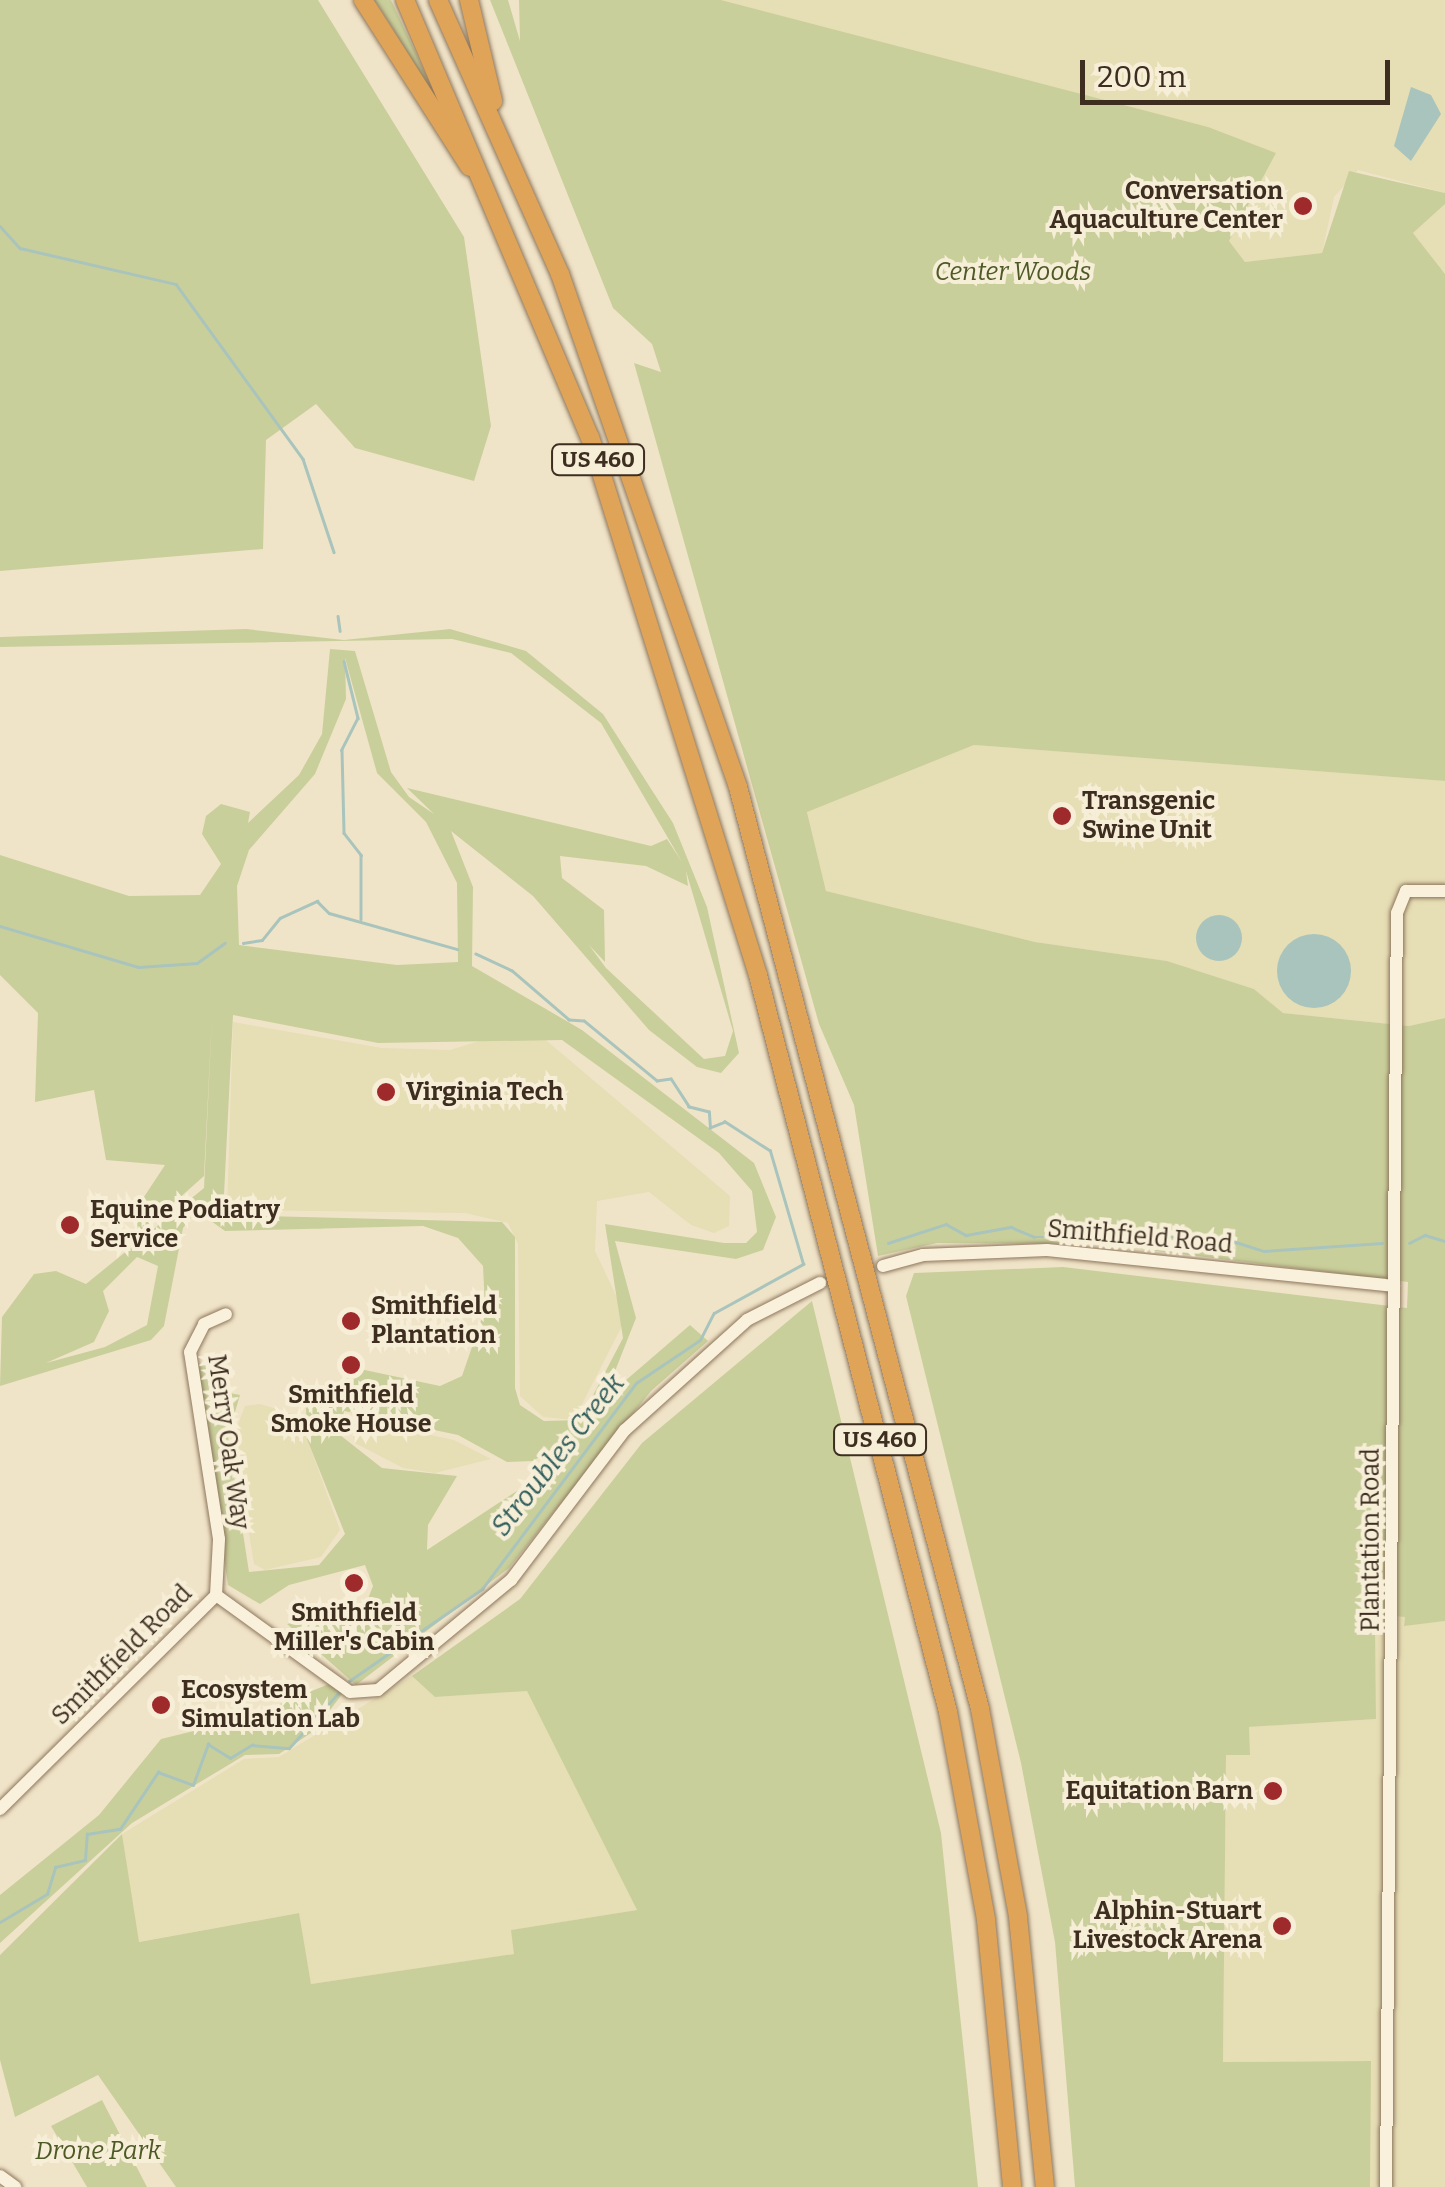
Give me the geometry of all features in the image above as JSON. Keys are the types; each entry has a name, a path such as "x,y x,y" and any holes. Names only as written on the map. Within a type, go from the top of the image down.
{"highway":[{"path":"363,0 503,217"},
{"name":"US 460","path":"404,0 503,217 680,707 913,1567 976,1855 1012,2187"},
{"name":"US 460","path":"438,0 497,126 648,510 712,701 902,1398 1001,1813 1045,2187"},
{"path":"469,0 497,126"}],"street":[{"name":"Plantation Road","path":"1386,2187 1394,1286 1402,894 1445,891"},
{"name":"Smithfield Road","path":"883,1266 924,1254 1048,1250 1394,1286"},
{"name":"Smithfield Road","path":"0,1810 216,1594 350,1692 378,1690 512,1580 625,1430 747,1320 820,1283"},
{"name":"Merry Oak Way","path":"216,1594 220,1539 190,1352 204,1324 226,1314"},
{"path":"0,2176 15,2187"}],"shaded area":[{"path":"721,0 1445,0 1445,193 1358,170 1334,197 1322,253 1245,262 1229,241 1276,153"},
{"path":"1445,204 1445,274 1413,233"},
{"path":"974,745 1445,781 1445,1018 1409,1026 1283,1013 1254,989 1167,961 1035,942 826,891 807,811"},
{"path":"233,1022 382,1048 450,1050 521,1028 540,1035 730,1196 729,1226 714,1233 691,1225 649,1192 597,1201 595,1251 621,1306 621,1328 574,1420 543,1417 520,1396 518,1244 508,1223 465,1213 227,1210"},
{"path":"260,1404 299,1416 340,1530 321,1557 265,1570 254,1564 233,1437 245,1406"},
{"path":"347,1417 454,1440 491,1459 435,1473 403,1468 355,1443"},
{"path":"1375,1615 1405,1617 1404,1625 1445,1621 1445,2187 1370,2187 1370,2061 1223,2062 1226,1754 1249,1727 1376,1719"},
{"path":"412,1676 436,1697 527,1690 637,1910 512,1930 515,1954 311,1984 298,1913 138,1942 122,1834 244,1759 279,1757"}],"green space":[{"path":"0,0 318,0 464,237 491,426 474,481 355,448 316,404 266,440 263,549 0,571"},
{"path":"374,0 391,0 440,105 378,5"},
{"name":"Center Woods","path":"490,0 508,0 520,41 519,0 721,0 1208,127 1276,153 1229,241 1245,262 1322,253 1349,171 1445,193 1445,204 1413,233 1445,274 1445,781 974,745 807,812 826,891 1035,942 1167,961 1254,989 1283,1013 1409,1026 1445,1018 1445,1621 1404,1626 1405,1617 1375,1615 1376,1719 1249,1727 1250,1755 1226,1755 1223,2062 1371,2061 1370,2187 1075,2187 1055,1942 1021,1763 906,1296 914,1273 1063,1267 1407,1308 1408,1282 1101,1244 937,1243 878,1256 854,1105 819,1024 634,363 661,372 652,344 613,308"},
{"path":"246,629 344,640 450,629 526,651 603,714 673,823 707,907 739,1053 721,1073 697,1067 649,1030 533,896 451,831 473,887 472,966 582,1030 754,1163 776,1217 763,1250 736,1259 615,1241 636,1318 604,1399 690,1325 708,1341 651,1391 509,1568 356,1685 287,1624 366,1604 373,1586 365,1565 289,1585 260,1604 228,1585 196,1365 207,1362 215,1390 240,1395 228,1436 249,1572 319,1565 345,1534 307,1439 306,1408 360,1369 440,1386 462,1376 485,1309 483,1266 458,1238 423,1226 225,1231 197,1211 183,1228 164,1326 151,1340 0,1386 2,1317 34,1274 56,1271 86,1284 204,1188 212,1016 204,1176 132,1240 140,1203 165,1165 106,1160 94,1090 35,1102 38,1013 0,975 0,855 129,896 200,895 221,864 202,834 206,816 221,804 250,812 248,823 299,775 322,734 330,649 355,651 391,772 409,797 434,814 407,788 651,846 667,839 682,862 601,723 511,653 452,639 0,647 0,637","holes":["345,658 377,773 426,822 457,883 458,962 397,965 239,945 237,886 249,850 315,774 346,699","560,856 646,866 688,886 686,871 733,1031 725,1056 704,1059 606,968 589,945 605,962 604,910 562,878","233,1015 378,1043 562,1040 719,1153 752,1191 757,1232 746,1243 724,1243 605,1224 623,1338 580,1420 544,1421 520,1405 515,1388 515,1237 502,1222 223,1215","137,1257 158,1266 147,1325 105,1347 46,1363 94,1342 109,1311 103,1291","344,1411 458,1435 507,1462 533,1461 564,1441 523,1487 427,1550 428,1525 457,1476 382,1468 340,1435"]},
{"path":"812,1301 941,1833 978,2187 176,2187 98,2075 15,2117 0,2060 0,1955 122,1834 139,1942 299,1913 311,1984 514,1954 511,1930 637,1910 527,1691 435,1697 412,1676 520,1599 642,1443"},
{"path":"329,1684 343,1693 314,1731 279,1754 245,1755 132,1823 0,1943 0,1895 99,1815 161,1739 243,1719"},
{"name":"Drone Park","path":"102,2100 147,2187 87,2187 51,2126"}],"water":[{"path":"1411,87 1431,95 1441,114 1411,161 1394,146"},
{"path":"1219,915 1236,921 1242,938 1236,955 1219,961 1202,955 1196,938 1202,921"},
{"path":"1314,934 1340,945 1351,971 1340,997 1314,1008 1288,997 1277,971 1288,945"}],"waterway":[{"path":"0,226 20,248 176,284 303,459 334,552"},
{"path":"338,616 340,631"},
{"path":"344,661 358,718 342,750 344,833 361,855 361,919"},
{"path":"243,943 262,940 280,918 317,901 329,913 457,949"},
{"path":"0,926 138,967 197,963 225,943"},
{"name":"Stroubles Creek","path":"349,1681 482,1589 636,1383 700,1340 714,1313 803,1264 770,1151 725,1122 710,1128 709,1112 689,1107 671,1079 657,1081 584,1021 569,1020 512,971 476,954"},
{"name":"Stroubles Creek","path":"888,1243 946,1224 966,1235 1011,1227 1034,1237 1220,1237 1264,1251 1382,1243"},
{"name":"Stroubles Creek","path":"1409,1243 1425,1235 1445,1241"},
{"name":"Stroubles Creek","path":"0,1922 47,1894 55,1867 85,1860 87,1834 120,1829 158,1772 193,1785 208,1744 230,1758 252,1745 289,1748 339,1692"}],"place":[{"name":"Conversation Aquaculture Center","path":"1303,206"},
{"name":"Transgenic Swine Unit","path":"1062,816"},
{"name":"Virginia Tech","path":"386,1092"},
{"name":"Equine Podiatry Service","path":"70,1225"},
{"name":"Smithfield Plantation","path":"351,1321"},
{"name":"Smithfield Smoke House","path":"351,1365"},
{"name":"Smithfield Miller's Cabin","path":"354,1583"},
{"name":"Ecosystem Simulation Lab","path":"161,1705"},
{"name":"Equitation Barn","path":"1273,1791"},
{"name":"Alphin-Stuart Livestock Arena","path":"1282,1926"}]}
